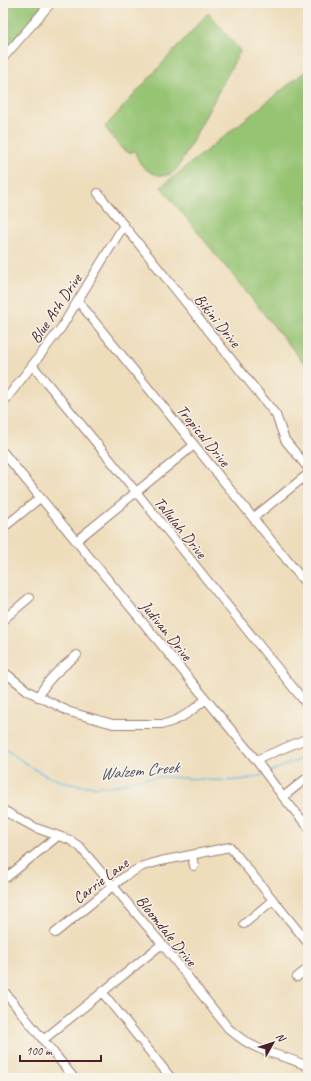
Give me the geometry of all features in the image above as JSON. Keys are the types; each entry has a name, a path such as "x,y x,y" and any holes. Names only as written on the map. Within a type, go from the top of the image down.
{"street":[{"path":"3,58 51,3"},
{"name":"Bikini Drive","path":"98,193 276,415 285,440 308,468"},
{"name":"Blue Ash Drive","path":"3,403 61,328 124,225"},
{"name":"Tropical Drive","path":"78,301 308,586"},
{"name":"Tallulah Drive","path":"32,365 100,447 308,706"},
{"path":"76,541 194,445"},
{"name":"Judivan Drive","path":"3,452 256,760 276,788 308,827"},
{"path":"253,518 308,474"},
{"path":"3,528 40,498"},
{"path":"3,620 29,598"},
{"path":"38,697 52,676 77,655"},
{"path":"3,671 23,688 70,712 119,725 169,723 184,716 206,699"},
{"path":"256,760 308,738"},
{"path":"283,797 308,777"},
{"name":"Bloomdale Drive","path":"3,810 36,828 58,836 80,847 162,944 211,1007 236,1035 252,1046 290,1058 308,1067"},
{"path":"7,877 58,836"},
{"name":"Carrie Lane","path":"55,933 125,876 143,866 230,847 273,900"},
{"path":"192,855 194,866"},
{"path":"244,924 273,900 308,943"},
{"path":"43,1040 162,944"},
{"path":"297,977 308,968"},
{"path":"3,990 74,1078"},
{"path":"102,992 171,1078"}],"green space":[{"path":"3,3 48,3 3,55"},
{"path":"208,13 240,51 179,166 168,175 158,175 141,165 135,151 129,153 122,149 105,127"},
{"path":"308,69 308,368 161,187"}],"waterway":[{"name":"Walzem Creek","path":"3,747 44,774 62,782 83,786 112,786 138,779 159,777 224,781 262,775"},
{"name":"Walzem Creek","path":"269,772 308,756"}]}
